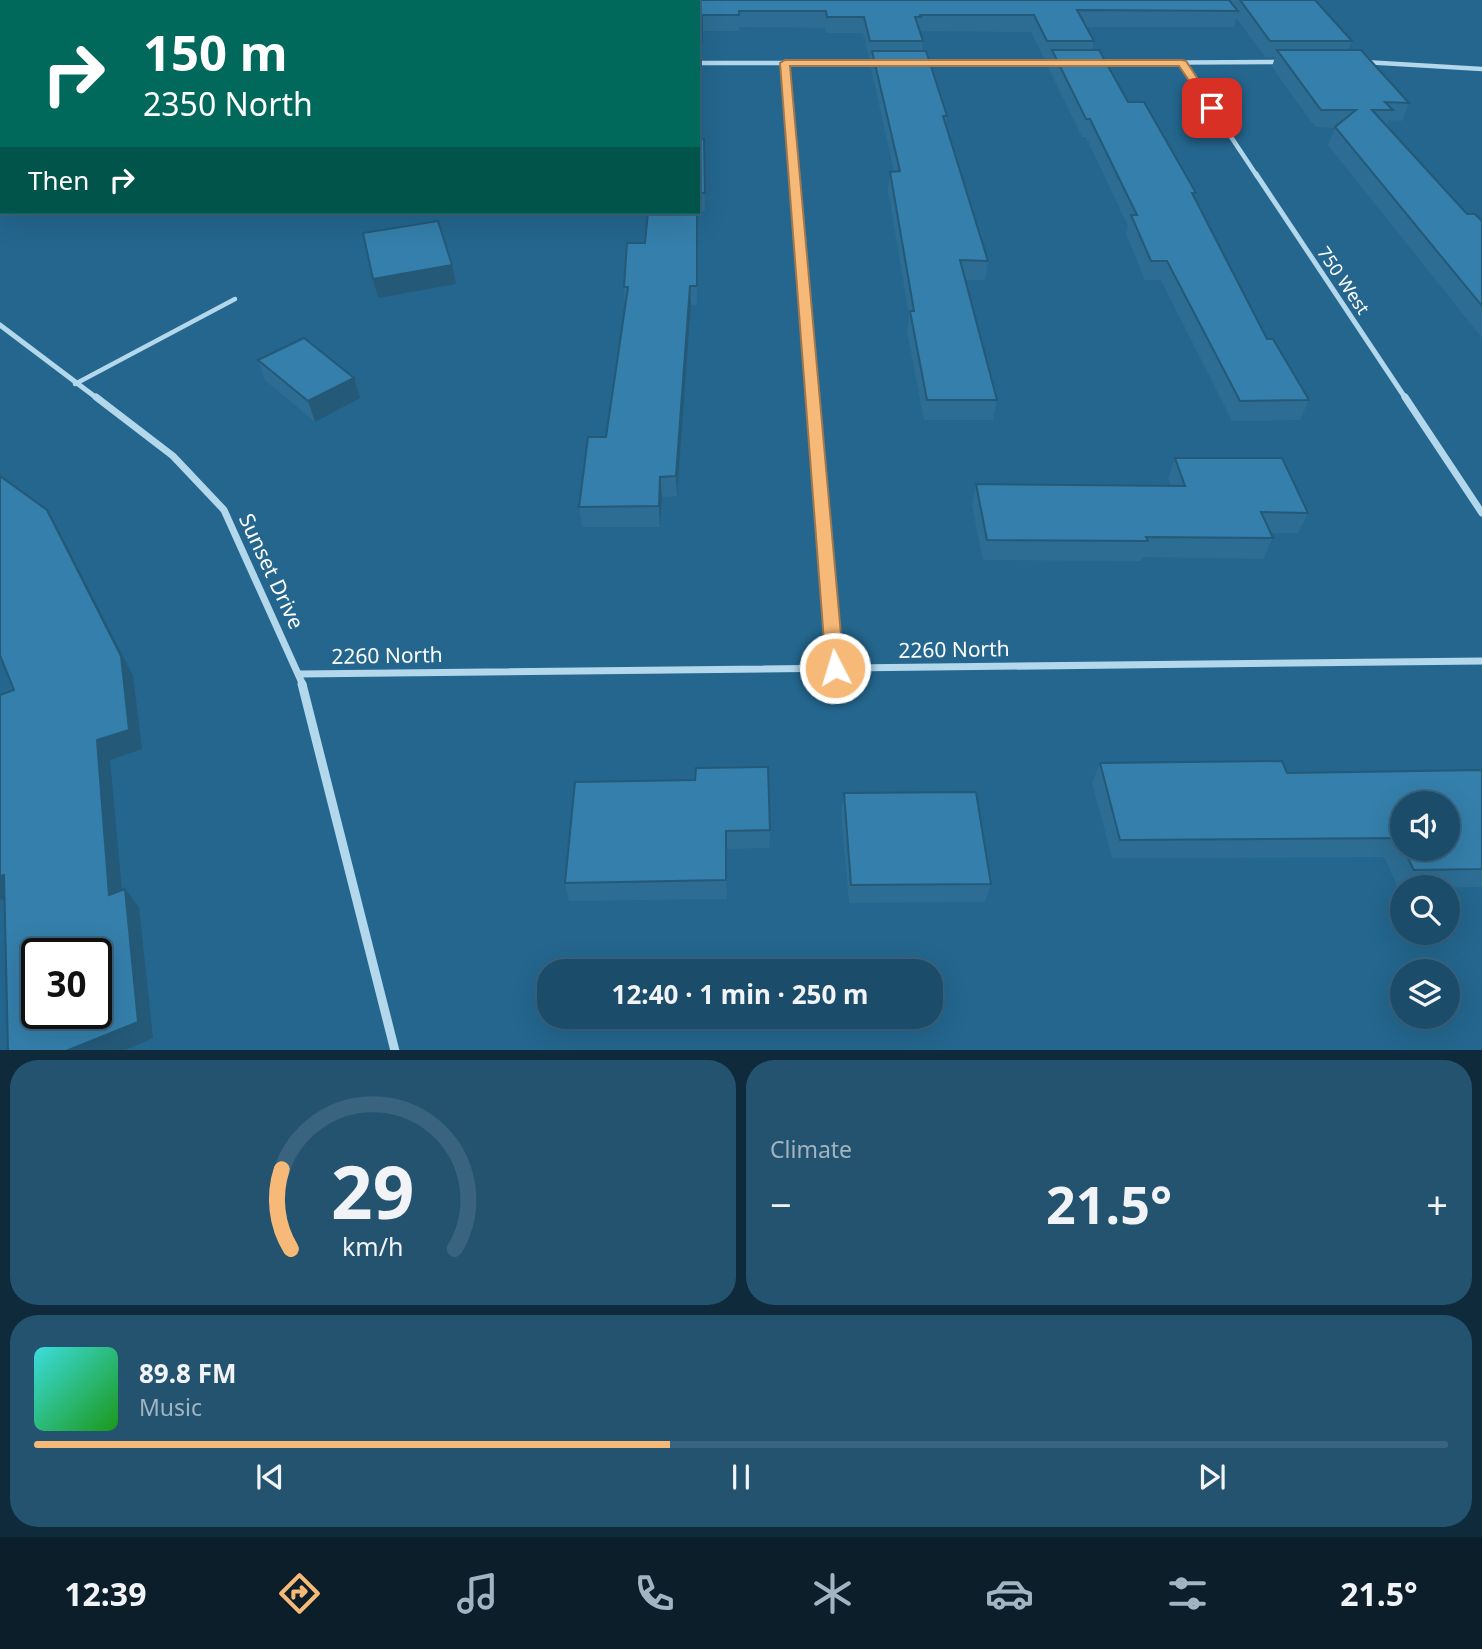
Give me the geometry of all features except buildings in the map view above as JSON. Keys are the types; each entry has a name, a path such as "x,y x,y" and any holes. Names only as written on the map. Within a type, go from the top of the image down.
{"street":[{"path":"1086,63 1289,62"},
{"path":"1356,62 1482,69"},
{"path":"700,63 881,63"},
{"path":"785,63 835,668"},
{"path":"922,63 1059,63"},
{"name":"750 West","path":"1182,63 1482,513"},
{"name":"Sunset Drive","path":"0,325 173,456 224,510 300,674 395,1050"},
{"name":"2260 North","path":"300,674 1482,661"}],"lane":[{"path":"75,384 235,299"}],"route":[{"path":"835,668 785,63 1182,63 1212,108"}]}
